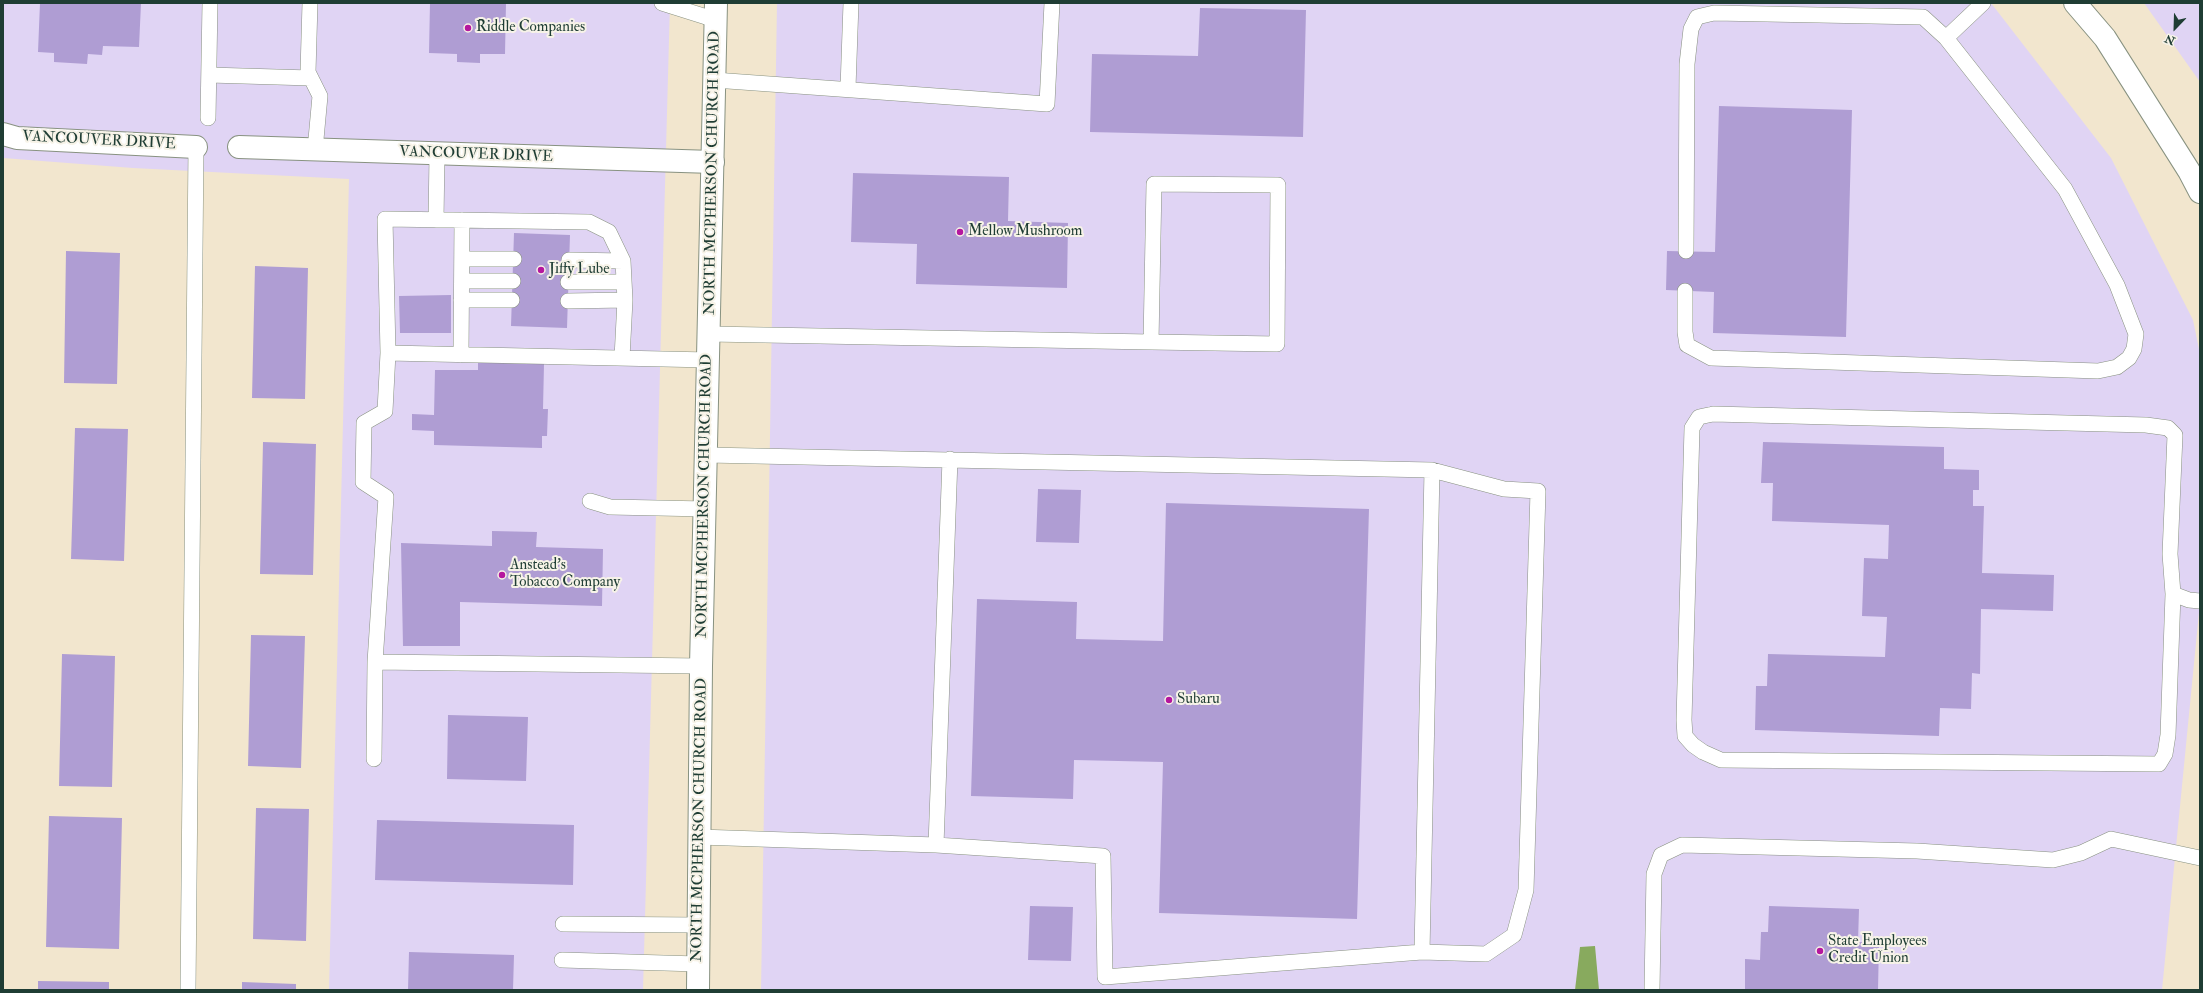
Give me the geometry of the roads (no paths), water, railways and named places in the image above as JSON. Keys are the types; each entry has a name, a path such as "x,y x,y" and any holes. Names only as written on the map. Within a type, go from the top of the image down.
{"main road":[{"path":"2075,3 2105,38 2189,171 2200,192"},
{"name":"NORTH MCPHERSON CHURCH ROAD","path":"698,990 702,666 716,11"},
{"name":"VANCOUVER DRIVE","path":"3,134 17,138 196,147"},
{"name":"VANCOUVER DRIVE","path":"239,147 437,155 713,162"}],"lane":[{"path":"208,118 210,3"},
{"path":"310,3 308,72 320,96 315,150"},
{"path":"662,3 716,11"},
{"path":"848,88 851,3"},
{"path":"714,80 848,88 1047,104 1052,3"},
{"path":"1946,38 1983,3"},
{"path":"1685,291 1685,332 1687,346 1711,358 2098,371 2117,367 2129,358 2134,350 2136,334 2117,285 2065,189 1946,38 1923,17 1714,13 1698,17 1691,29 1687,64 1686,251"},
{"path":"209,75 311,78"},
{"path":"188,990 196,147"},
{"path":"436,220 437,155"},
{"path":"709,334 1152,342 1277,344 1278,185 1154,184 1152,342"},
{"path":"374,759 375,662 386,497 363,482 364,423 385,411 388,353 385,219 589,222 609,232 623,261 625,300 622,358"},
{"path":"461,355 462,220"},
{"path":"462,259 514,259"},
{"path":"569,260 623,261"},
{"path":"462,281 513,281"},
{"path":"568,282 624,282"},
{"path":"461,300 512,300"},
{"path":"568,301 625,300"},
{"path":"388,353 708,360"},
{"path":"1713,414 2146,425 2168,428 2175,435 2170,554 2173,594 2168,735 2165,754 2158,764 1721,760 1703,752 1685,736 1692,428 1699,418 1713,414"},
{"path":"699,837 936,845 1103,856 1105,976 1422,952 1486,954 1514,935 1526,890 1538,492 1504,489 1432,470 707,455"},
{"path":"936,845 950,459"},
{"path":"1422,952 1432,470"},
{"path":"590,501 610,507 706,509"},
{"path":"2173,594 2189,600 2200,601"},
{"path":"375,662 702,666"},
{"path":"1652,990 1654,874 1661,855 1682,845 1917,851 2053,860 2081,853 2110,839 2200,858"},
{"path":"563,924 698,926"},
{"path":"562,960 698,964"}],"place":[{"name":"Riddle Companies","path":"468,28"},
{"name":"Mellow Mushroom","path":"960,232"},
{"name":"Jiffy Lube","path":"541,270"},
{"name":"Anstead's Tobacco Company","path":"502,575"},
{"name":"Subaru","path":"1169,700"},
{"name":"State Employees Credit Union","path":"1820,951"}]}
